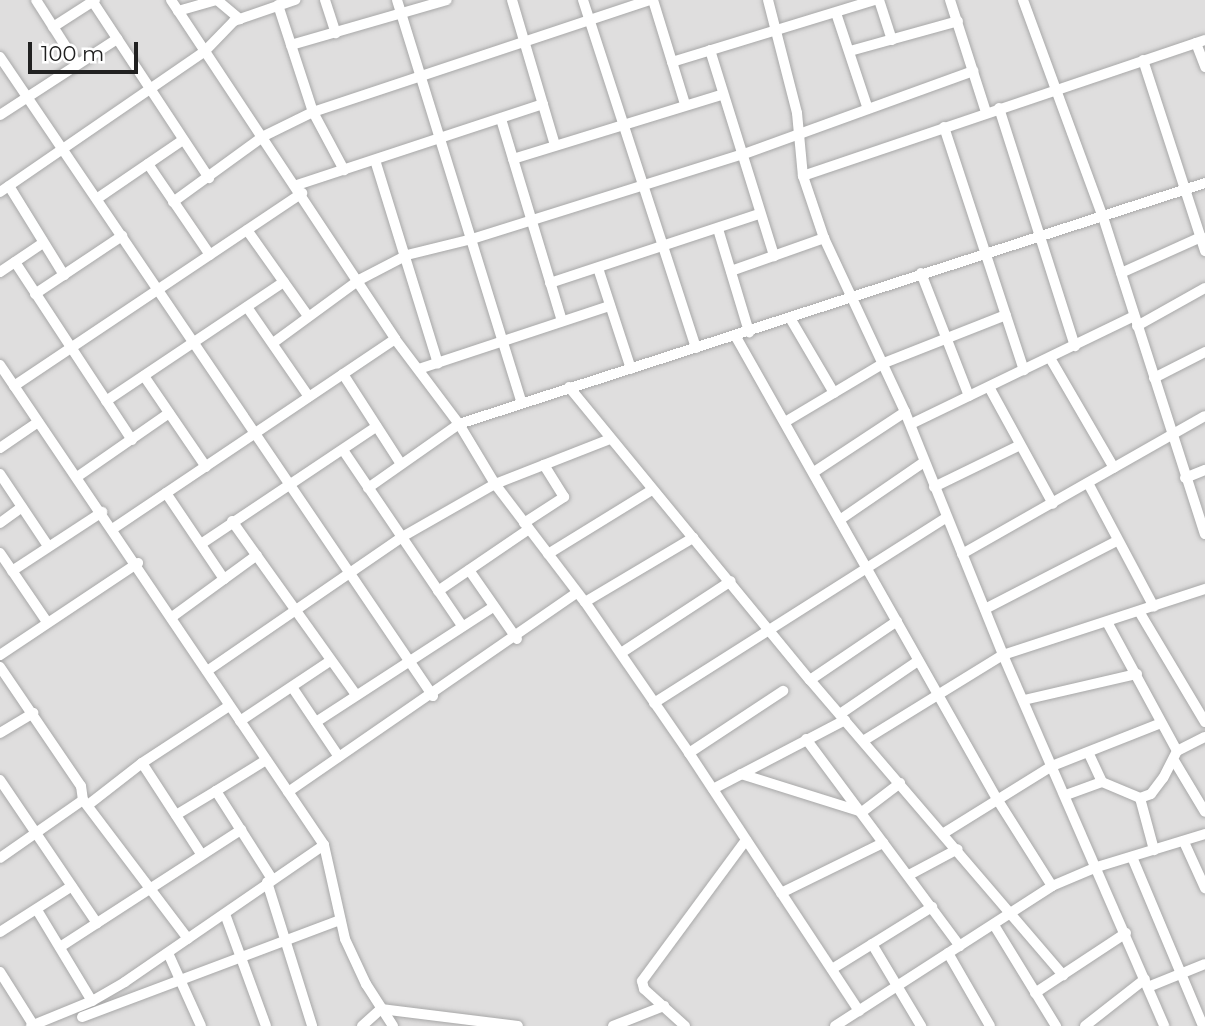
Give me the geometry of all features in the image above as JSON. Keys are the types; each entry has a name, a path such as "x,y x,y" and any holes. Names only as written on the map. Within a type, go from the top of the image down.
{"street":[{"path":"36,0 77,64"},
{"path":"171,0 300,189 395,339 459,424 495,484 621,653 859,1011"},
{"path":"178,11 217,0 240,19"},
{"path":"64,275 5,189 204,52 240,19 295,0"},
{"path":"325,0 336,33"},
{"path":"397,0 522,402"},
{"path":"291,45 447,0"},
{"path":"512,0 555,145"},
{"path":"583,0 696,348"},
{"path":"173,202 264,136 313,112 524,40 652,0 685,104"},
{"path":"768,0 778,29 801,134 803,176 824,238 855,295 911,424 946,518 1003,655 1126,933 1161,1024"},
{"path":"672,62 877,0 892,40"},
{"path":"950,0 986,113"},
{"path":"1023,0 1103,217 1170,436 1205,532"},
{"path":"53,27 94,1 209,178"},
{"path":"278,5 313,112 344,170"},
{"path":"836,13 868,109"},
{"path":"850,51 958,21"},
{"path":"0,115 117,39"},
{"path":"803,176 1201,41 1205,67"},
{"path":"710,50 721,95 744,155 758,214 774,256"},
{"path":"0,57 257,434 345,571 433,696"},
{"path":"1143,60 1205,251"},
{"path":"273,343 359,280 407,255 472,239 643,183 744,155 973,71"},
{"path":"513,159 623,122 721,95"},
{"path":"15,386 247,230 300,189 344,170 543,104"},
{"path":"999,108 1042,236 1074,346"},
{"path":"501,119 562,321"},
{"path":"944,127 1024,370"},
{"path":"98,198 183,140"},
{"path":"375,160 407,255 438,363"},
{"path":"148,164 210,255"},
{"path":"368,488 459,424 569,387 736,337 921,273 1205,183"},
{"path":"550,283 758,214"},
{"path":"718,229 749,332"},
{"path":"247,230 308,316"},
{"path":"35,294 122,236"},
{"path":"1121,273 1200,237"},
{"path":"731,271 824,238"},
{"path":"0,272 43,243"},
{"path":"15,262 69,348 132,440"},
{"path":"598,268 631,369"},
{"path":"921,273 969,396"},
{"path":"107,401 284,282"},
{"path":"911,424 1074,346 1205,288"},
{"path":"419,369 610,306"},
{"path":"247,307 309,397"},
{"path":"785,422 884,363 1006,315"},
{"path":"790,318 834,393"},
{"path":"736,337 997,799 1052,886"},
{"path":"114,528 395,339"},
{"path":"1154,378 1205,352"},
{"path":"1050,358 1114,468"},
{"path":"0,365 138,563 229,706 324,845 340,920 354,959 393,1026"},
{"path":"343,374 401,464"},
{"path":"144,376 206,467"},
{"path":"569,387 652,490 770,628 810,680 958,849 1063,975"},
{"path":"989,387 1053,504"},
{"path":"77,477 169,412"},
{"path":"814,472 905,412"},
{"path":"962,554 1205,416"},
{"path":"0,448 38,422"},
{"path":"201,544 376,427"},
{"path":"207,671 345,571 402,537 495,484 610,439"},
{"path":"934,487 1020,445"},
{"path":"342,450 462,626"},
{"path":"841,519 924,462"},
{"path":"438,591 564,497 544,465"},
{"path":"1185,478 1205,470"},
{"path":"0,474 48,546"},
{"path":"1088,482 1154,607"},
{"path":"548,554 652,490"},
{"path":"166,493 224,579"},
{"path":"0,523 22,507"},
{"path":"12,571 102,512"},
{"path":"654,703 946,518"},
{"path":"233,521 356,695"},
{"path":"585,602 693,538"},
{"path":"985,609 1117,541"},
{"path":"0,553 47,622"},
{"path":"172,617 257,555"},
{"path":"0,655 138,563"},
{"path":"469,570 517,639"},
{"path":"621,653 731,582"},
{"path":"863,741 936,693 1003,655 1140,613 1205,589"},
{"path":"288,792 517,639 578,593"},
{"path":"316,722 493,607"},
{"path":"1140,613 1205,722"},
{"path":"810,680 897,621"},
{"path":"1107,622 1137,674 1205,811"},
{"path":"240,721 330,661"},
{"path":"713,789 842,717 918,661"},
{"path":"0,667 81,786 85,802 188,939"},
{"path":"1024,700 1137,674"},
{"path":"292,687 339,757"},
{"path":"690,753 783,691"},
{"path":"0,858 229,706"},
{"path":"0,733 33,713"},
{"path":"944,833 1052,766 1161,723"},
{"path":"1066,795 1102,782 1140,797 1151,794 1176,757 1205,737"},
{"path":"806,739 960,946"},
{"path":"1088,754 1102,782"},
{"path":"176,815 266,760"},
{"path":"142,762 201,854"},
{"path":"741,774 862,812"},
{"path":"1,782 97,923"},
{"path":"862,812 900,783"},
{"path":"216,791 242,830 269,880 312,1026"},
{"path":"1140,797 1154,850"},
{"path":"60,947 242,830"},
{"path":"835,1026 1052,886 1097,867 1205,834"},
{"path":"685,1026 644,989 642,981 746,840"},
{"path":"1184,842 1205,888"},
{"path":"781,893 883,843"},
{"path":"78,1013 225,914 269,880 324,845"},
{"path":"909,875 958,849"},
{"path":"1132,857 1203,1026"},
{"path":"0,932 72,886"},
{"path":"832,969 932,907"},
{"path":"37,910 92,1002"},
{"path":"225,914 266,1026"},
{"path":"0,972 4,988 32,1026 180,980 340,920"},
{"path":"994,925 1056,1026"},
{"path":"1035,993 1126,933"},
{"path":"872,944 921,1026"},
{"path":"168,953 201,1026"},
{"path":"948,953 990,1026"},
{"path":"1085,1026 1146,983 1205,964"},
{"path":"613,1026 664,1006"},
{"path":"381,1009 466,1022 518,1026"},
{"path":"362,1026 381,1009"},
{"path":"78,1013 89,1026"}],"shaded area":[{"path":"0,0 1205,0 1205,1026 0,1026"}]}
